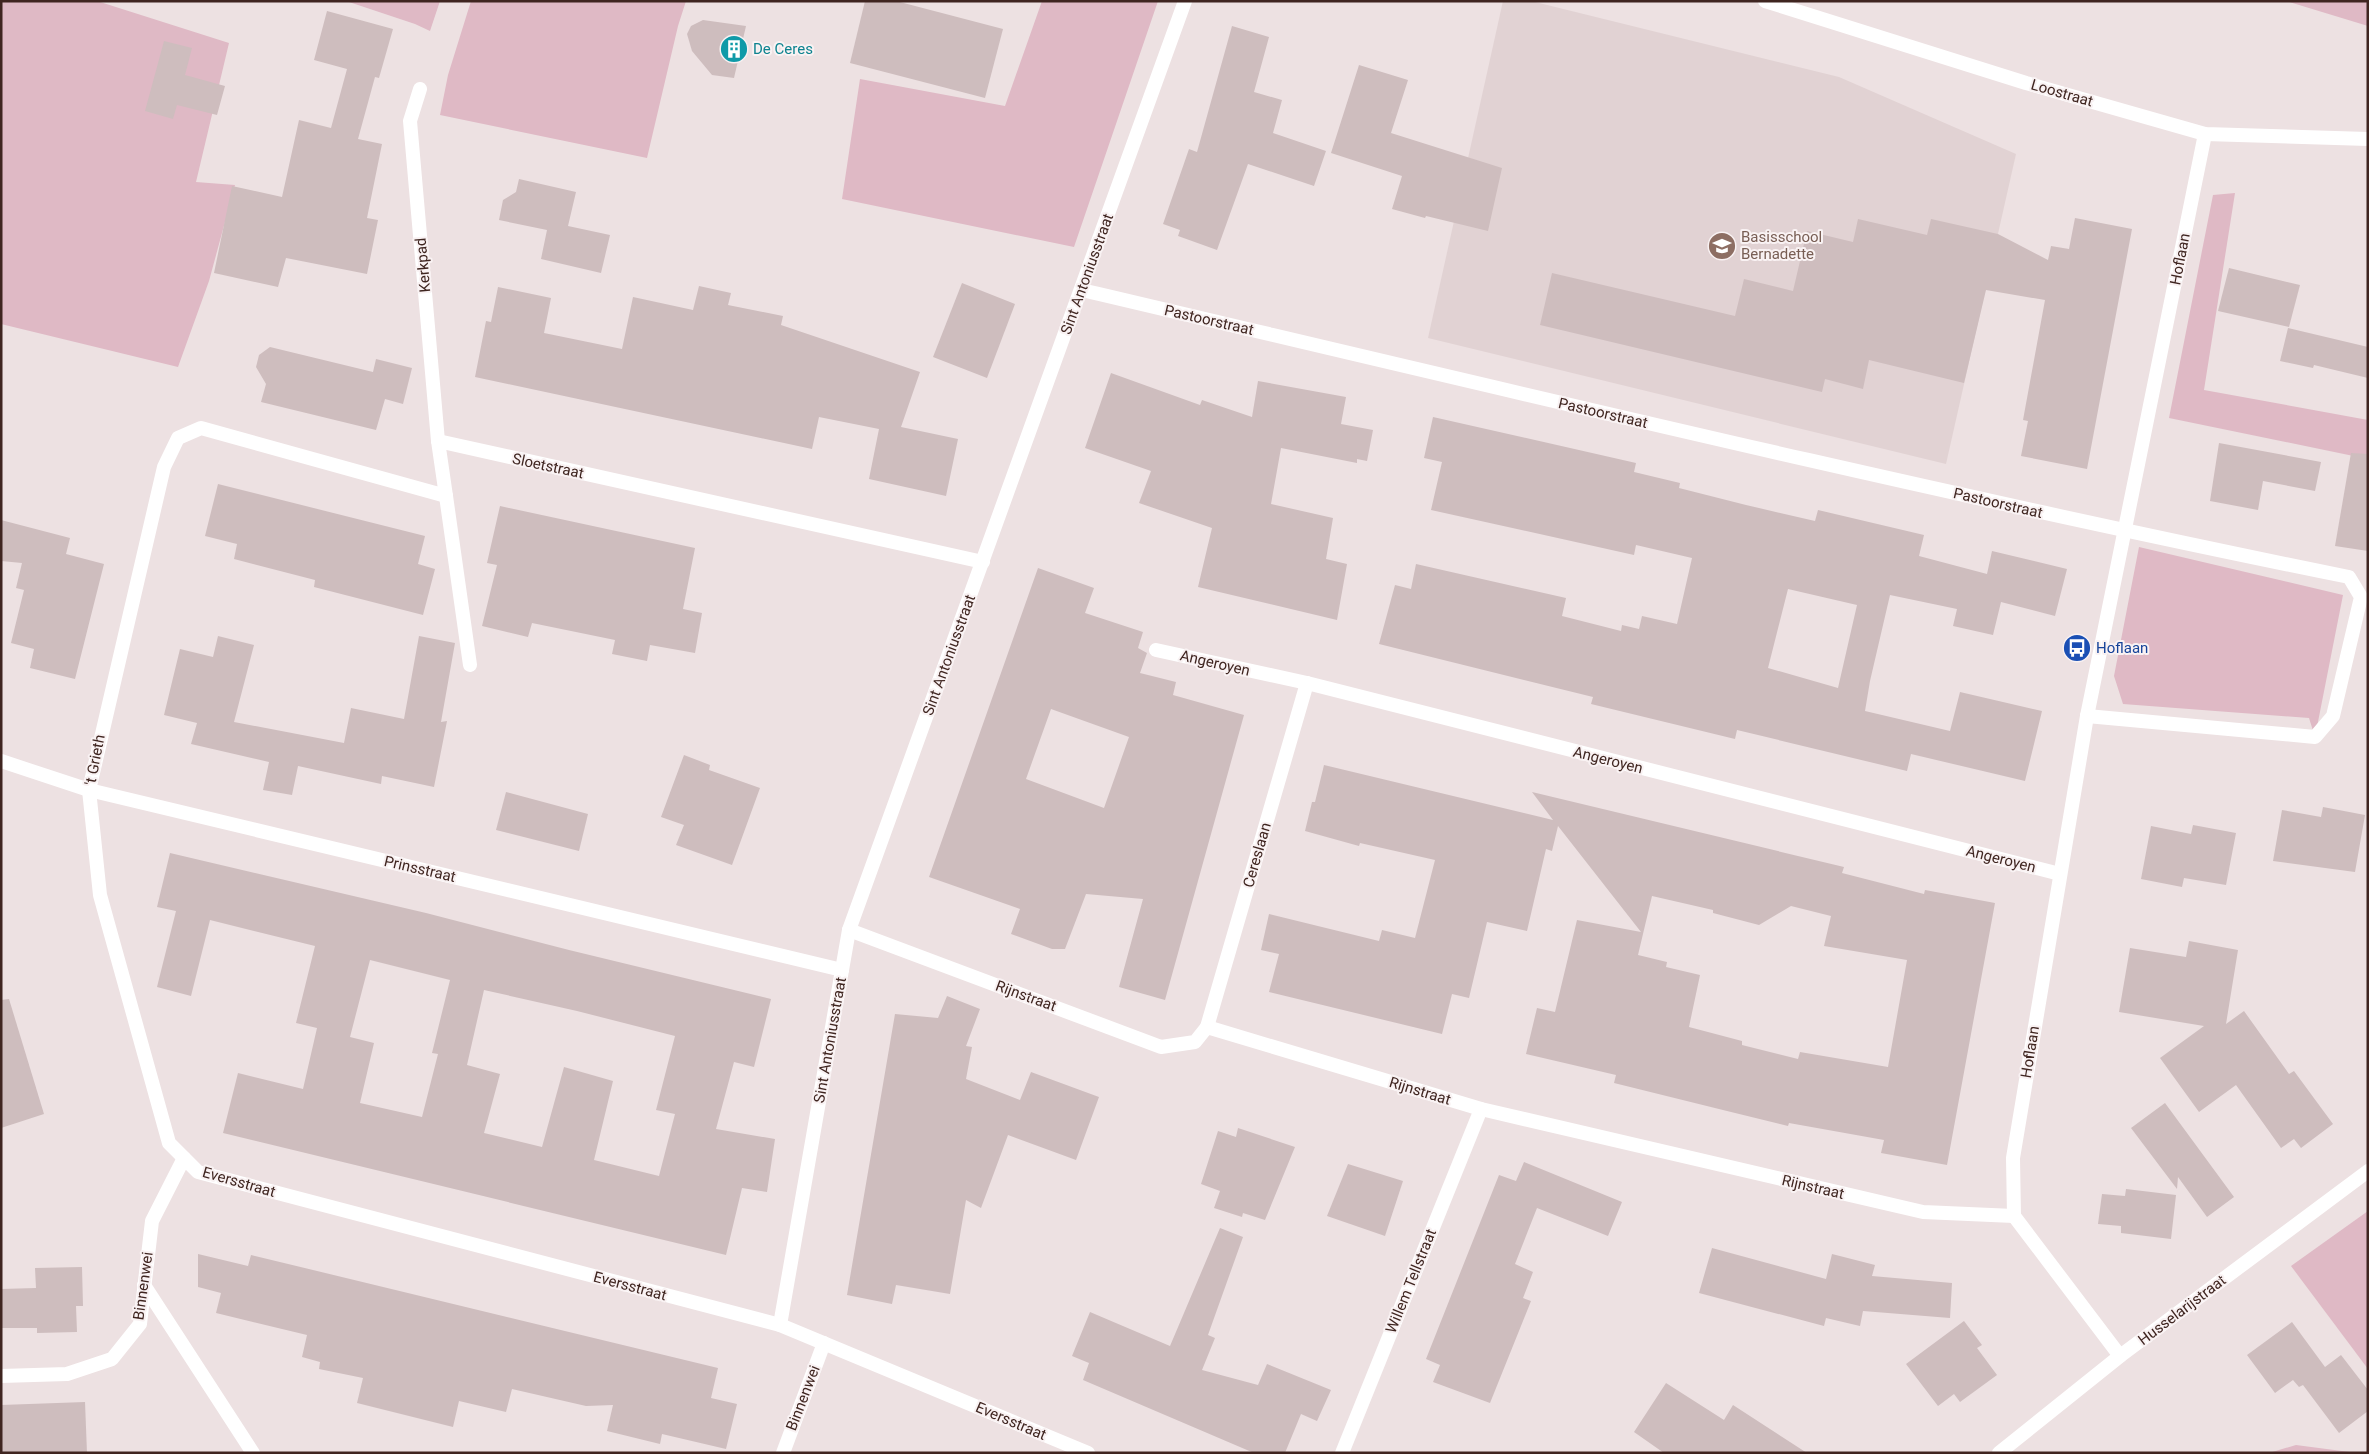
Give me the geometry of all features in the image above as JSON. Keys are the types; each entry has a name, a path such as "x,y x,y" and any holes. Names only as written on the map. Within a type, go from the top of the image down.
{"street":[{"name":"Sint Antoniusstraat","path":"780,1325 849,930 1185,1"},
{"name":"Loostraat","path":"1765,1 2026,83 2205,134 2368,139"},
{"name":"Kerkpad","path":"420,89 410,121 438,441"},
{"name":"Hoflaan","path":"2014,1216 2013,1158 2087,716 2205,134"},
{"name":"Pastoorstraat","path":"1082,290 1568,405 2125,531"},
{"name":"'t Grieth","path":"169,1143 100,895 88,790 164,466 178,438 201,428 446,496"},
{"path":"438,441 470,666"},
{"name":"Sloetstraat","path":"438,441 983,562"},
{"path":"2087,716 2315,737 2333,716 2360,597 2349,577 2125,531"},
{"name":"Angeroyen","path":"1156,650 1307,684 2060,874"},
{"name":"Cereslaan","path":"1207,1027 1307,684"},
{"name":"Prinsstraat","path":"1,762 88,790 842,970"},
{"name":"Rijnstraat","path":"849,930 1161,1047 1195,1042 1207,1027 1481,1109 1923,1212 2014,1216"},
{"name":"Willem Tellstraat","path":"1342,1453 1481,1109"},
{"name":"Eversstraat","path":"169,1143 198,1172 780,1325 1088,1453"},
{"name":"Binnenwei","path":"1,1376 67,1374 112,1359 140,1324 152,1221 184,1158"},
{"name":"Husselarijstraat","path":"1999,1453 2120,1356 2368,1171"},
{"path":"2014,1216 2120,1356"},
{"path":"144,1285 253,1453"},
{"name":"Binnenwei","path":"783,1453 824,1343"}],"shaded area":[{"path":"1,1 97,1 229,43 196,182 235,185 209,281 178,367 1,324"},
{"path":"346,1 440,1 430,31 415,24"},
{"path":"471,1 686,1 678,26 647,158 440,115 448,75"},
{"path":"1042,1 1158,1 1074,247 842,199 860,79 1005,106"},
{"name":"Basisschool Bernadette","path":"1503,1 1531,1 1839,77 2016,154 1946,464 1428,338"},
{"path":"2286,1 2368,1 2368,26"},
{"path":"2235,193 2204,390 2368,420 2368,459 2169,418 2213,195"},
{"path":"2139,547 2343,595 2315,737 2309,718 2123,704 2114,676"},
{"path":"2368,1211 2368,1369 2291,1266"},
{"path":"2296,1445 2357,1453 2269,1453"}],"building":[{"path":"865,1 896,1 1003,29 985,98 850,63"},
{"path":"327,11 393,29 379,78 375,77 358,139 382,144 367,218 378,220 367,274 286,258 278,287 214,273 232,186 282,197 299,120 331,128 347,69 314,60"},
{"path":"703,20 746,26 734,78 712,75 692,51 687,34 691,26"},
{"path":"1232,26 1269,37 1254,92 1282,100 1273,133 1326,151 1314,186 1248,164 1217,250 1178,236 1180,230 1163,224 1189,149 1197,152"},
{"path":"164,41 192,48 185,75 225,86 217,115 177,105 173,119 145,111"},
{"path":"1359,65 1408,80 1391,133 1502,168 1488,231 1392,209 1402,176 1331,153"},
{"path":"519,179 576,192 568,226 610,235 601,273 541,259 547,230 499,220 503,200 516,192"},
{"path":"2075,218 2132,229 2087,469 2021,456 2028,421 2023,420 2045,300 1986,290 1964,383 1869,360 1863,389 1825,379 1822,392 1540,325 1552,273 1735,316 1744,279 1793,291 1807,231 1853,242 1858,219 1927,235 1931,219 1998,234 2048,260 2051,246 2069,249"},
{"path":"2229,268 2300,285 2289,327 2218,311"},
{"path":"962,283 1015,304 987,378 933,357"},
{"path":"699,286 731,293 728,305 783,316 781,325 920,372 901,427 958,439 946,496 869,479 879,429 819,417 812,449 475,377 486,321 491,322 498,287 551,298 544,333 622,349 633,297 693,310"},
{"path":"2288,328 2368,347 2368,378 2314,365 2313,368 2280,361"},
{"path":"270,347 373,372 376,359 412,368 403,404 385,399 376,430 261,402 266,384 256,367 259,355"},
{"path":"1111,373 1200,405 1202,400 1252,417 1258,381 1346,397 1341,424 1373,430 1367,461 1357,459 1357,463 1281,448 1271,504 1333,518 1326,559 1347,564 1337,620 1198,587 1212,528 1139,503 1151,471 1085,448"},
{"path":"1433,417 1636,463 1634,472 1680,483 1679,488 1746,505 1815,521 1818,510 1924,535 1919,556 1987,574 1992,551 2067,569 2055,616 2001,602 1993,635 1953,626 1957,609 1890,595 1870,681 1865,711 1950,731 1960,692 2042,711 2025,781 1911,754 1907,771 1737,730 1735,739 1591,704 1593,697 1379,644 1395,585 1411,589 1416,564 1566,598 1562,616 1621,631 1622,625 1639,629 1642,616 1677,624 1692,558 1636,545 1634,555 1431,510 1442,462 1424,458","holes":["1788,589 1857,605 1838,688 1768,668"]},
{"path":"2219,443 2321,462 2315,491 2263,481 2258,510 2210,501"},
{"path":"2351,453 2368,454 2368,551 2335,546"},
{"path":"218,484 425,536 418,564 435,569 423,615 314,587 315,580 234,559 237,544 205,536"},
{"path":"500,506 695,548 683,609 702,613 695,653 650,645 647,661 612,654 615,640 532,623 528,637 482,626 497,565 487,563"},
{"path":"1,520 70,538 66,554 104,564 75,679 30,668 34,649 11,643 24,590 16,588 22,563 1,561"},
{"path":"1038,568 1094,588 1085,613 1143,632 1138,648 1147,653 1140,673 1176,682 1173,695 1244,715 1165,1000 1119,987 1143,899 1086,894 1065,949 1052,949 1011,934 1020,909 929,877","holes":["1051,709 1129,737 1104,808 1026,779"]},
{"path":"218,636 254,645 234,722 344,743 351,708 404,719 419,636 455,643 441,722 447,721 434,787 382,776 381,784 298,766 292,795 263,790 269,762 191,744 197,723 164,715 180,649 213,657"},
{"path":"684,755 710,765 709,770 760,788 732,865 676,845 684,825 661,817"},
{"path":"1324,765 1553,820 1532,792 1844,867 1842,873 1924,894 1925,890 1995,903 1947,1165 1881,1153 1884,1140 1789,1123 1788,1126 1614,1083 1616,1075 1526,1054 1537,1008 1555,1012 1577,920 1641,932 1558,826 1552,851 1546,849 1527,931 1487,922 1469,998 1452,994 1442,1034 1269,992 1279,954 1261,950 1269,914 1379,941 1382,930 1415,938 1435,860 1360,843 1359,846 1305,831 1312,802 1315,802","holes":["1652,896 1713,910 1713,913 1759,925 1791,906 1831,916 1824,946 1907,960 1888,1067 1800,1052 1798,1059 1742,1045 1742,1041 1689,1027 1700,975 1666,967 1667,962 1638,955"]},
{"path":"506,792 588,814 579,851 496,830"},
{"path":"2323,807 2365,815 2355,872 2273,861 2282,810 2321,817"},
{"path":"2193,825 2236,833 2226,885 2184,878 2182,887 2141,879 2151,826 2191,834"},
{"path":"170,853 426,913 771,999 754,1067 734,1062 716,1129 775,1139 767,1192 742,1188 726,1255 223,1133 238,1073 303,1089 317,1028 296,1023 315,946 210,920 191,996 157,987 176,911 157,907","holes":["370,960 450,980 432,1053 438,1054 422,1117 360,1103 374,1043 350,1037","484,990 675,1036 656,1110 675,1114 659,1176 594,1160 613,1081 564,1067 542,1147 484,1133 500,1074 467,1065"]},
{"path":"2189,941 2238,950 2226,1024 2244,1011 2289,1074 2294,1071 2333,1124 2301,1148 2294,1139 2281,1148 2236,1085 2199,1112 2160,1058 2204,1026 2119,1012 2130,948 2186,957"},
{"path":"947,996 980,1009 966,1046 972,1047 966,1079 1020,1100 1031,1072 1099,1097 1076,1160 1008,1135 981,1208 966,1200 950,1294 896,1285 892,1304 847,1295 895,1014 938,1018"},
{"path":"9,999 44,1114 1,1128 1,1000"},
{"path":"2165,1103 2234,1197 2207,1217 2178,1177 2177,1189 2131,1128"},
{"path":"1238,1128 1295,1147 1265,1220 1243,1213 1242,1217 1214,1208 1220,1191 1201,1184 1218,1131 1236,1137"},
{"path":"1524,1162 1622,1202 1608,1236 1537,1208 1515,1264 1533,1272 1523,1298 1531,1301 1490,1403 1433,1382 1440,1365 1426,1359 1499,1175 1516,1181"},
{"path":"1348,1164 1403,1181 1385,1236 1327,1216"},
{"path":"2126,1189 2176,1195 2171,1239 2121,1233 2121,1226 2098,1224 2102,1194 2125,1196"},
{"path":"1220,1228 1243,1237 1208,1335 1215,1338 1202,1370 1258,1385 1267,1364 1331,1390 1317,1421 1301,1414 1285,1453 1254,1453 1083,1380 1089,1363 1072,1356 1090,1312 1170,1346"},
{"path":"1712,1248 1826,1279 1832,1254 1875,1265 1872,1276 1952,1283 1950,1318 1863,1311 1860,1326 1826,1318 1824,1326 1699,1293"},
{"path":"198,1254 248,1266 251,1255 718,1368 711,1398 737,1404 726,1449 662,1434 660,1444 607,1431 613,1405 586,1406 512,1389 506,1412 459,1401 453,1427 357,1403 363,1378 319,1369 320,1362 302,1357 307,1335 216,1313 221,1293 198,1287"},
{"path":"82,1267 83,1306 76,1306 77,1332 37,1333 37,1328 1,1328 1,1289 36,1288 35,1268"},
{"path":"1964,1321 1982,1345 1977,1348 1997,1375 1960,1402 1954,1394 1938,1406 1906,1364"},
{"path":"2292,1322 2325,1367 2341,1355 2368,1390 2368,1411 2339,1433 2303,1385 2299,1387 2293,1380 2275,1393 2247,1355"},
{"path":"1666,1383 1724,1420 1733,1405 1807,1453 1664,1453 1634,1432"},
{"path":"85,1402 87,1453 1,1453 1,1405"}],"place":[{"name":"De Ceres","path":"734,49"},
{"name":"Basisschool Bernadette","path":"1722,246"},
{"name":"Hoflaan","path":"2077,648"}]}
